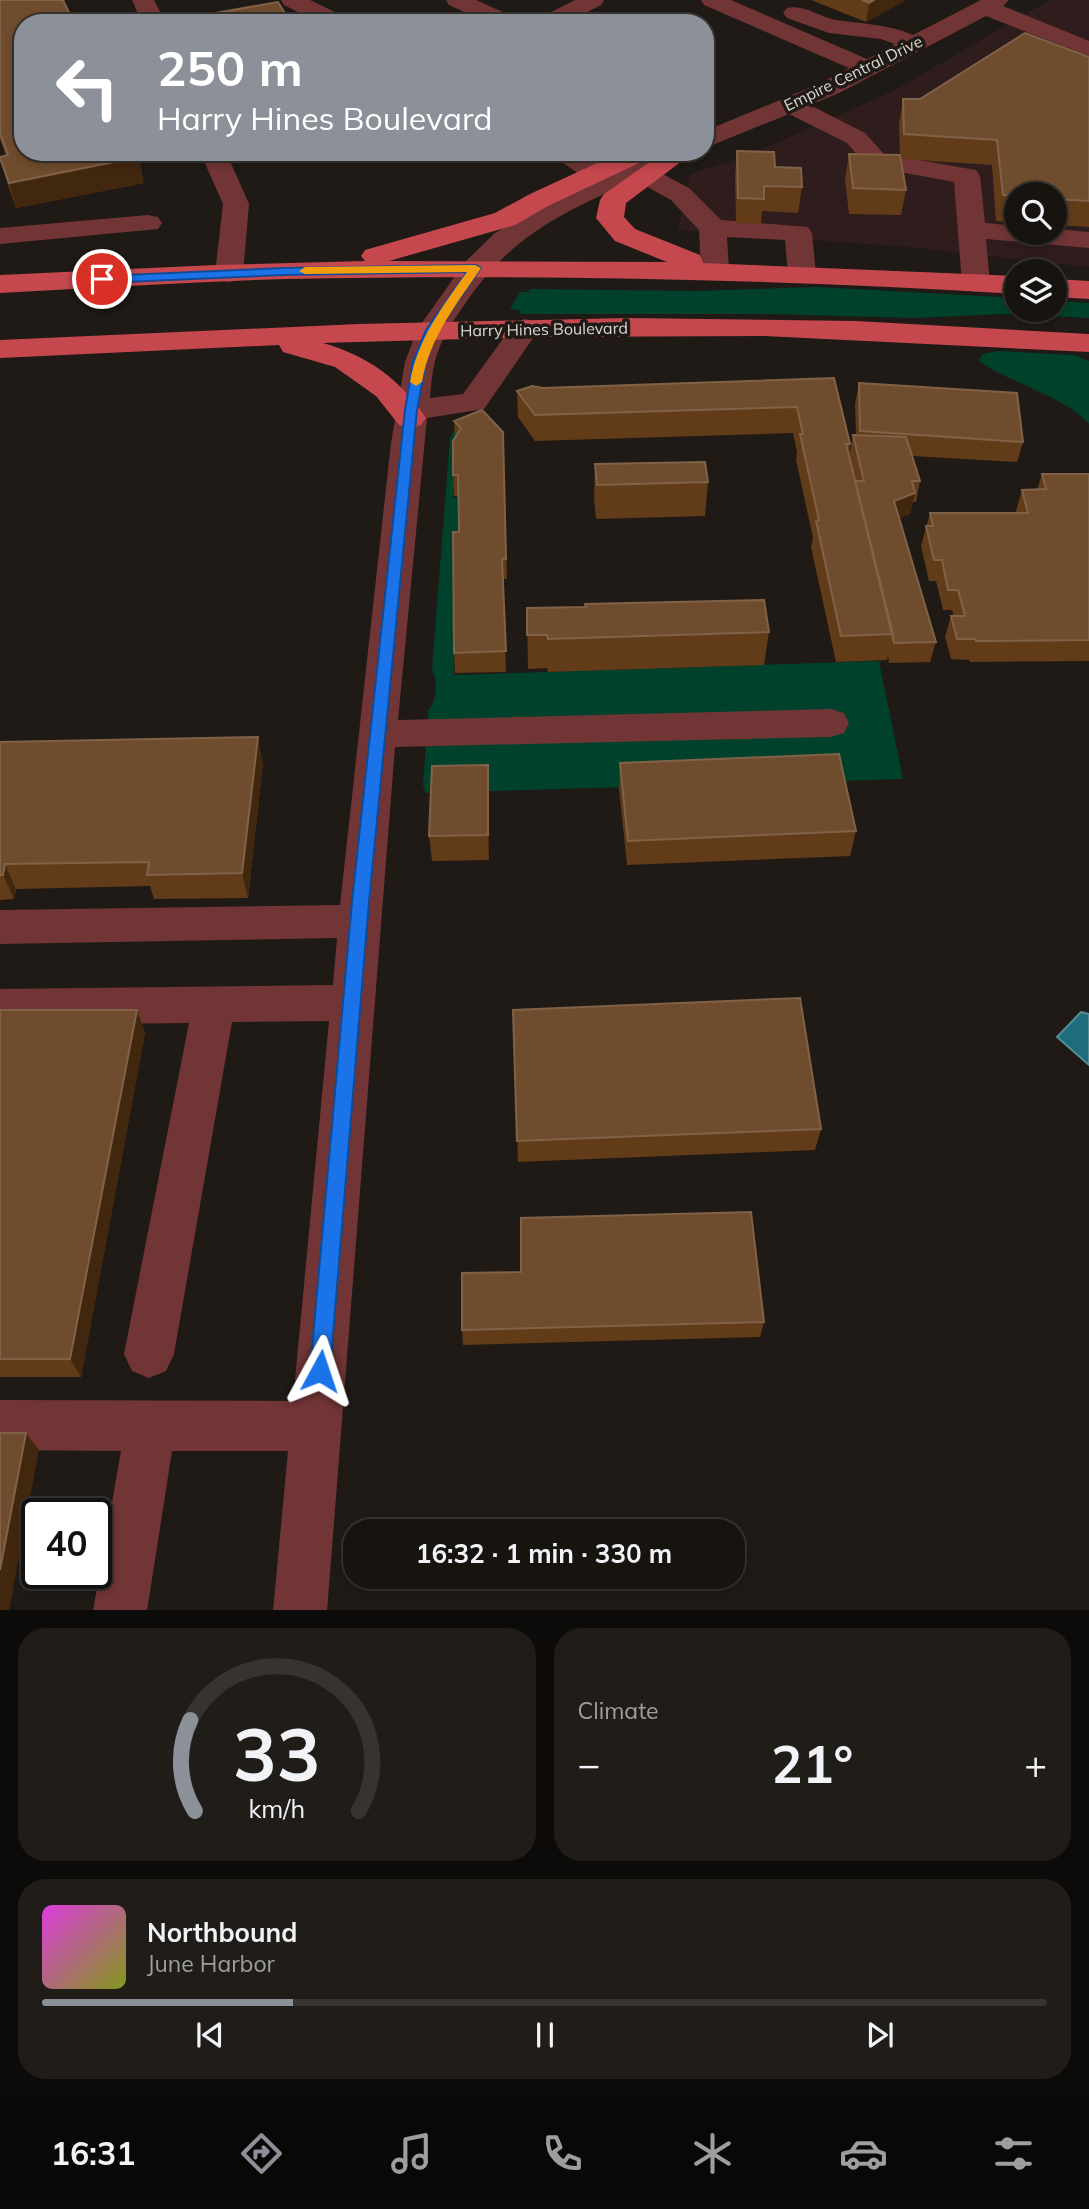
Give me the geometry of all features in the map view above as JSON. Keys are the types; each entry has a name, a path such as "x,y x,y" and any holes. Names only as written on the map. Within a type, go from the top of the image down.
{"main road":[{"path":"284,271 339,264 493,223 601,177 644,164"},
{"path":"644,164 613,200 610,218 616,227 625,235 656,250 715,270"},
{"path":"0,284 284,271 475,268 715,270 1004,284"},
{"path":"1067,289 1089,290"},
{"name":"Harry Hines Boulevard","path":"0,349 525,328 796,328 1089,342"},
{"path":"235,338 314,349 364,369 393,392 411,414"}],"street":[{"path":"292,0 321,14"},
{"path":"457,0 488,14"},
{"path":"484,12 508,0"},
{"path":"564,14 593,0"},
{"path":"712,0 868,68"},
{"path":"762,0 829,26 873,29 914,44"},
{"path":"992,3 1089,48"},
{"name":"Empire Central Drive","path":"714,136 790,105 868,68 992,3"},
{"path":"790,105 856,138 876,160 967,176 976,283"},
{"path":"217,161 236,204 229,274"},
{"path":"577,161 601,177"},
{"path":"300,1610 359,921 411,414 420,362 432,330 475,268 505,239 601,177 651,161"},
{"path":"644,164 680,194 713,228 715,270"},
{"path":"0,236 148,223"},
{"path":"713,228 799,233 802,274"},
{"path":"972,230 1089,240"},
{"path":"411,414 473,402 525,328"},
{"path":"377,734 831,723"},
{"path":"0,927 359,921"},
{"path":"0,1007 352,1003"},
{"path":"149,1354 214,1004"},
{"path":"0,1425 315,1426"},
{"path":"120,1610 151,1425"}],"shaded area":[{"path":"1050,0 1089,0 1089,267 1067,265 1067,259 1016,259 907,247 678,230 690,174 747,156 895,90"}],"green space":[{"path":"818,287 1004,297 1004,314 916,318 767,314 520,314 519,310 510,309 520,292 529,292 530,289 697,291"},
{"path":"1067,302 1089,303 1089,318 1067,317"},
{"path":"998,351 1074,355 1089,361 1089,424 1065,405 979,361 982,354"},
{"path":"456,427 458,437 453,497 457,497 459,553 453,554 454,675 879,661 903,779 426,793 423,786 428,711 436,691 432,669 450,438"}],"water":[{"path":"1081,1012 1089,1014 1089,1065 1057,1037"}],"building":[{"path":"0,0 63,0 70,14 14,14 14,161 119,161 9,183 0,158 8,155 0,133"},
{"path":"278,2 285,14 210,14"},
{"path":"1025,33 1089,57 1089,201 1067,200 1067,182 1004,182 1003,195 997,140 904,134 903,99 920,99"},
{"path":"737,151 774,152 775,167 801,168 802,187 764,186 764,199 738,198"},
{"path":"849,154 900,155 906,190 853,188"},
{"path":"834,378 850,444 846,444 893,634 841,636 816,521 819,520 800,434 803,434 797,407 535,415 517,391 532,386 543,388"},
{"path":"859,383 1017,393 1023,442 860,431"},
{"path":"482,410 503,432 506,559 502,559 506,651 454,653 453,532 459,532 458,475 453,475 453,441 461,428 454,421"},
{"path":"853,435 906,437 920,481 912,481 915,493 894,501 936,642 894,643 855,481 864,481"},
{"path":"705,462 708,482 597,485 595,464"},
{"path":"1042,474 1089,474 1089,640 957,639 951,616 965,616 958,590 948,590 942,560 934,560 926,526 933,526 930,513 1028,513 1022,490 1046,489"},
{"path":"764,600 769,632 548,639 547,635 527,635 527,608"},
{"path":"258,737 242,873 147,875 149,862 5,864 3,875 0,875 0,742"},
{"path":"839,754 856,831 628,841 620,763"},
{"path":"488,765 488,835 429,836 432,766"},
{"path":"800,998 821,1129 517,1141 513,1010"},
{"path":"0,1010 137,1010 70,1359 0,1359"},
{"path":"751,1212 764,1322 462,1330 462,1273 521,1272 521,1218"},
{"path":"0,1433 26,1433 0,1570"}],"slow traffic":[{"path":"305,271 475,268 432,330 416,382"}],"route":[{"path":"102,279 284,271 475,268 432,330 420,362 411,410 360,902 320,1371"}]}
